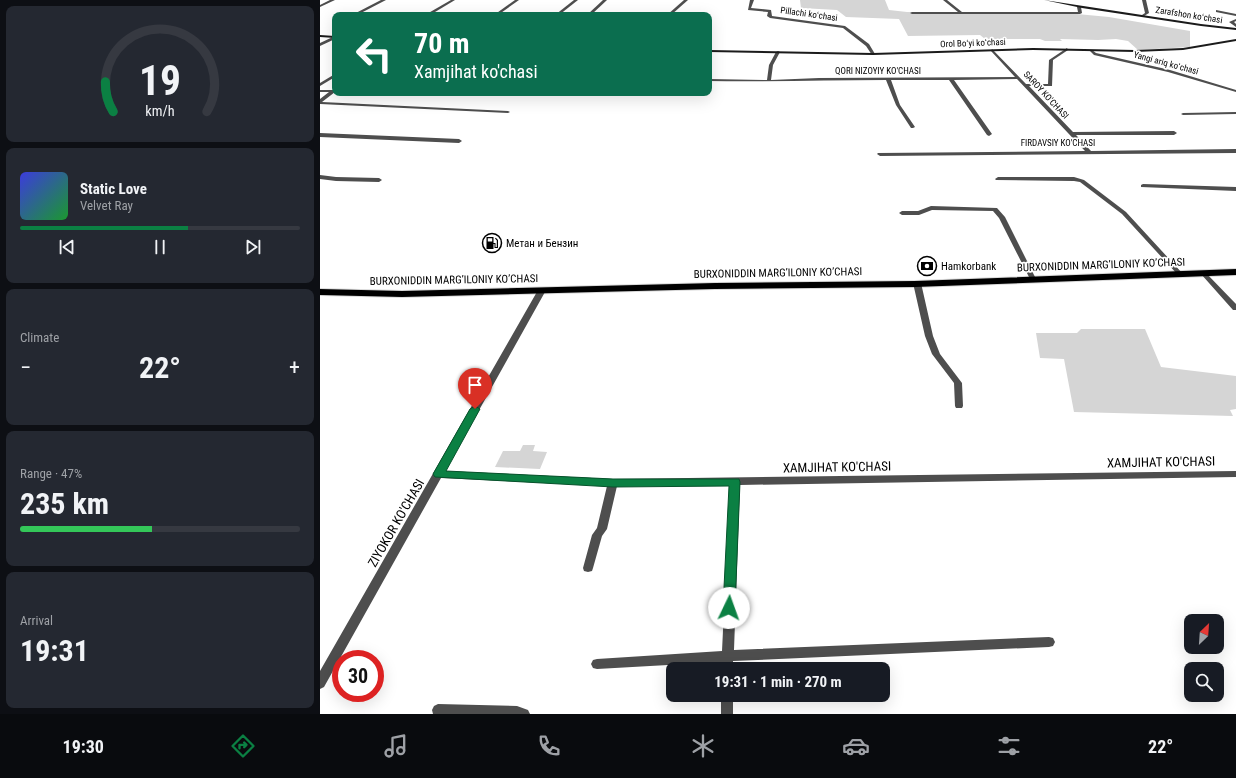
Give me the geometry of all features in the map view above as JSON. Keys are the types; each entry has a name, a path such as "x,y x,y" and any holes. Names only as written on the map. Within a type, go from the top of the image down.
{"main road":[{"name":"BURXONIDDIN MARG’ILONIY KO’CHASI","path":"320,292 402,294 541,292 715,286 1033,280 1236,272"}],"street":[{"path":"320,6 333,0"},
{"path":"360,12 384,0"},
{"path":"432,12 453,0"},
{"path":"500,12 518,0"},
{"path":"561,12 576,0"},
{"path":"592,12 605,0"},
{"path":"672,12 686,0"},
{"name":"Pillachi koʻchasi","path":"752,0 748,10 770,11 769,17 844,27 868,45 873,54"},
{"path":"945,0 960,14"},
{"name":"Zarafshon koʻchasi","path":"1046,0 1079,7 1144,15 1194,25 1236,29"},
{"path":"1144,0 1146,13 1144,15"},
{"path":"912,13 1080,13 1079,7"},
{"path":"1217,11 1236,15"},
{"path":"1236,20 1231,22 1236,26"},
{"path":"320,36 332,37"},
{"path":"320,45 332,39"},
{"name":"Orol Boʻyi koʻchasi","path":"712,50 873,54 992,50 1067,49 1092,51 1183,49 1236,40"},
{"path":"1026,85 1050,85 1051,60 1067,49"},
{"name":"SAROY KO'CHASI","path":"992,50 1089,152"},
{"name":"Yangi ariq koʻchasi","path":"1092,51 1096,54 1169,71 1236,91"},
{"path":"769,81 771,65 778,52"},
{"path":"320,85 332,77"},
{"name":"QORI NIZOYIY KO'CHASI","path":"712,80 769,81 819,79 1019,78"},
{"path":"888,79 898,105 913,128"},
{"path":"951,79 989,134"},
{"path":"320,91 332,91"},
{"path":"320,102 332,93"},
{"path":"320,102 508,112"},
{"path":"1183,114 1236,113"},
{"path":"1072,134 1174,133"},
{"path":"320,135 459,141"},
{"name":"FIRDAVSIY KO'CHASI","path":"880,154 1236,151"},
{"path":"320,176 336,179 379,180"},
{"path":"998,179 1074,179 1082,181 1124,213 1180,274"},
{"path":"1143,186 1236,189"},
{"path":"902,213 919,213 931,208 995,209 1002,217 1033,280"},
{"path":"1203,273 1236,308"},
{"path":"917,283 936,354 958,383 959,406"},
{"name":"ZIYOKOR KO'CHASI","path":"320,683 541,292"},
{"name":"XAMJIHAT KO'CHASI","path":"439,474 613,483 1236,474"},
{"path":"727,662 735,482"},
{"path":"588,568 597,535 602,529 613,483"},
{"path":"597,664 727,656 1049,642"},
{"path":"727,702 727,714"},
{"path":"438,710 524,714"}],"shaded area":[{"path":"800,0 885,0 889,10 907,12 1077,14 1109,17 1190,31 1190,47 1138,50 1128,41 1116,39 1060,39 1062,41 1045,41 1040,39 985,39 980,35 908,36 899,19 846,17 837,10 801,8"},
{"path":"1081,329 1145,329 1161,367 1236,376 1236,409 1230,410 1233,416 1074,412 1064,359 1040,358 1036,333 1077,333"},
{"path":"523,445 535,445 533,451 547,452 540,469 495,467 503,451 520,451"}],"place":[{"name":"Метан и Бензин","path":"492,243"},
{"name":"Hamkorbank","path":"927,266"}],"route":[{"path":"475,409 439,474 613,483 735,482 729,608"}]}
